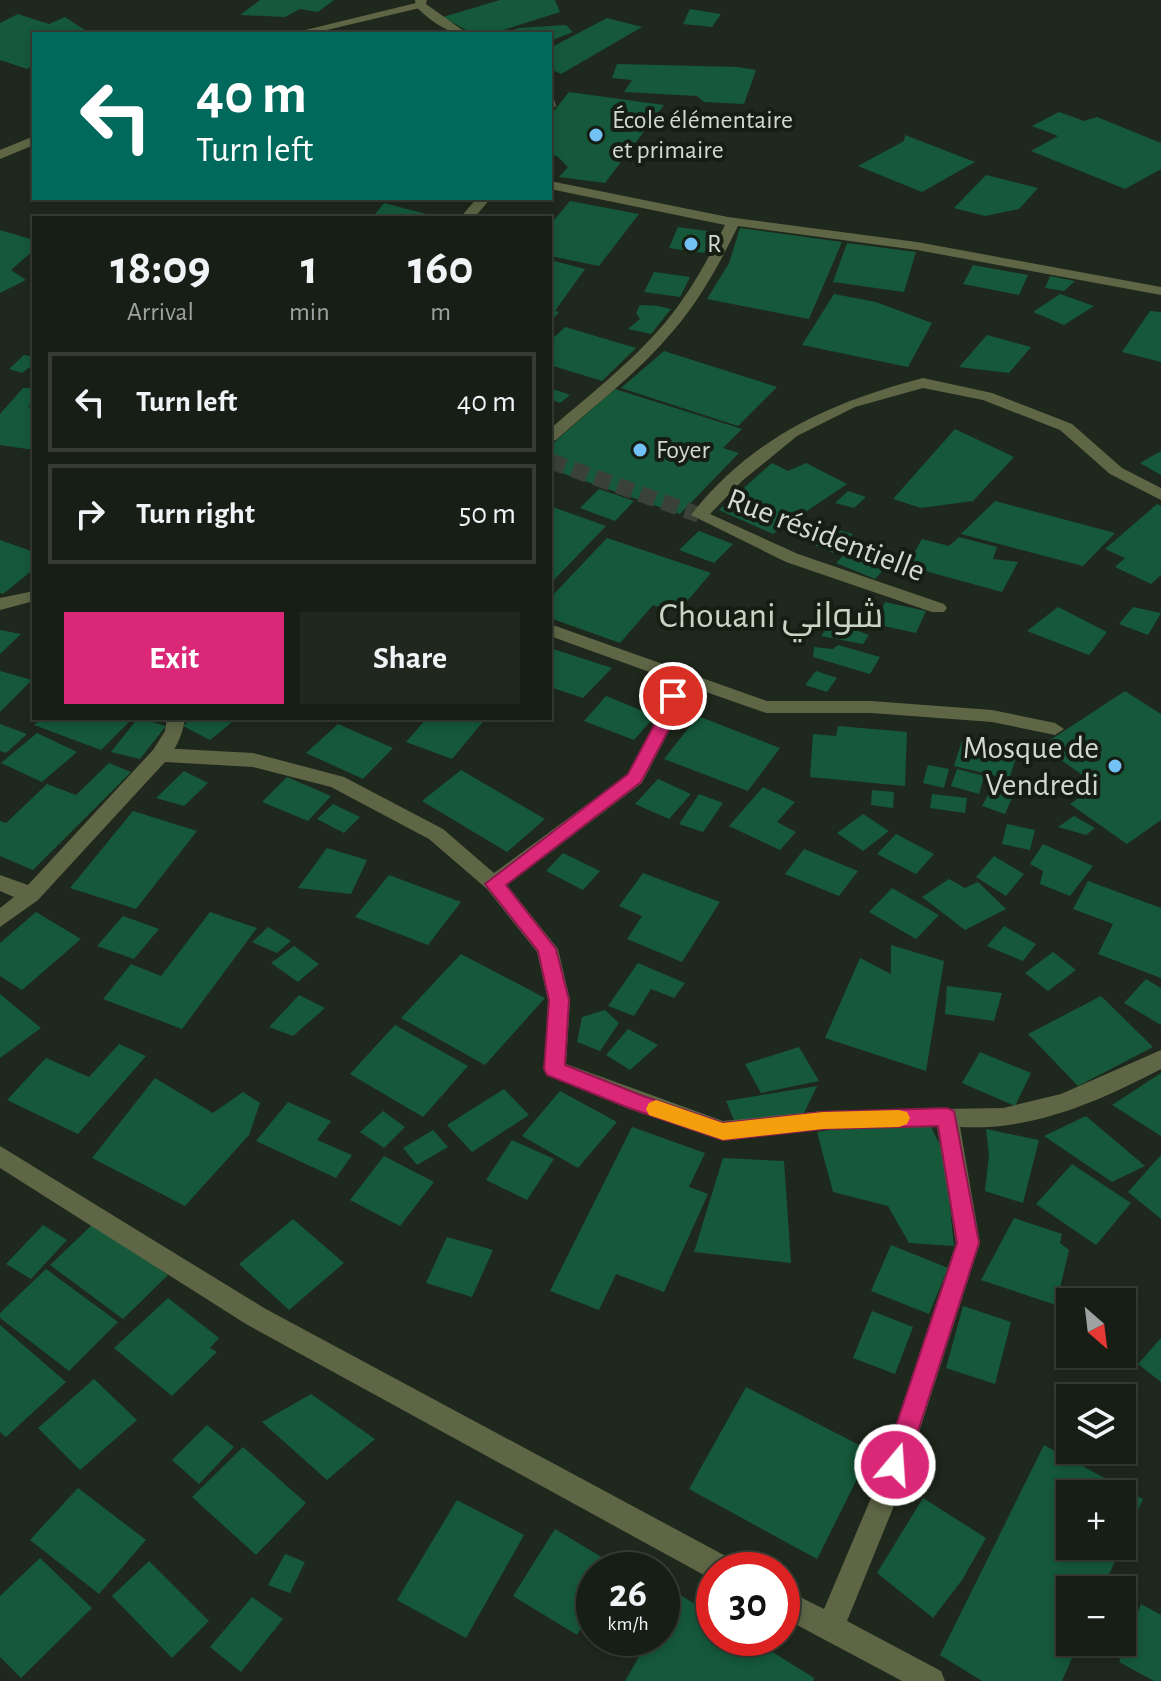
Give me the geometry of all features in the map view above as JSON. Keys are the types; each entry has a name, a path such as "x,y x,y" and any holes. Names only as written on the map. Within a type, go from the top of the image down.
{"street":[{"path":"303,32 420,3 436,19 459,32"},
{"path":"0,155 32,141"},
{"path":"552,185 734,221 917,246 1161,291"},
{"path":"469,216 482,200"},
{"path":"552,435 656,342 698,289 734,221"},
{"name":"Rue résidentielle","path":"938,608 792,558 699,515 736,478 791,433 850,404 923,383 987,396 1066,427 1116,471 1161,495"},
{"path":"0,604 32,596"},
{"path":"552,631 766,707 871,707 992,716 1055,729"},
{"path":"494,884 635,778 668,716 679,676"},
{"path":"0,919 31,895 160,755 174,731 176,720"},
{"path":"160,755 253,760 337,782 436,834 494,884 547,949 559,1000 555,1069 637,1102 723,1131 823,1120 1002,1118 1061,1104 1113,1084 1161,1059"},
{"path":"0,883 31,895"},
{"path":"830,1628 887,1491 968,1243 947,1117"},
{"path":"0,1156 255,1316 696,1555"},
{"path":"800,1612 931,1681"}],"building":[{"path":"260,0 334,0 318,12 300,9 285,17 240,15"},
{"path":"500,0 555,0 560,12 497,32 469,32 443,17"},
{"path":"690,9 721,14 712,27 683,24"},
{"path":"18,14 49,24 65,17 88,32 32,32 32,66 27,69 0,60 0,23"},
{"path":"607,18 642,27 561,74 552,70 552,47"},
{"path":"566,25 573,32 552,40 552,32 508,32 518,28"},
{"path":"617,64 756,70 744,104 704,102 697,96 624,92 632,80 612,78"},
{"name":"École élémentaire et primaire","path":"569,92 664,105 605,183 559,177 568,167 552,155 552,113"},
{"path":"1059,112 1084,121 1097,117 1161,143 1161,169 1125,189 1031,151 1058,136 1032,126"},
{"path":"905,135 975,162 922,192 858,166 904,141"},
{"path":"986,175 1038,188 1019,209 985,216 954,208"},
{"path":"570,201 639,214 599,266 552,256 552,223"},
{"path":"384,203 434,216 374,216"},
{"name":"R","path":"678,227 714,232 713,240 704,253 669,248"},
{"path":"740,228 842,242 809,319 707,299 729,263"},
{"path":"0,230 32,239 32,252 11,270 26,280 0,293"},
{"path":"847,243 916,252 904,292 833,282"},
{"path":"552,261 585,269 555,311 559,312 552,321"},
{"path":"973,265 1028,275 1019,295 963,284"},
{"path":"654,272 690,277 680,297 644,292"},
{"path":"1050,276 1075,281 1064,291 1045,288"},
{"path":"834,294 876,302 932,323 908,367 802,345"},
{"path":"1060,294 1094,306 1064,325 1033,312"},
{"path":"640,305 671,309 651,334 628,329 640,319 636,313"},
{"path":"1150,311 1161,312 1161,362 1122,352"},
{"path":"565,327 636,348 602,381 552,366 552,339"},
{"path":"987,335 1031,347 1009,373 959,367"},
{"path":"664,351 777,387 738,426 621,388"},
{"path":"24,355 32,357 32,366 22,373 9,369"},
{"path":"23,388 32,388 32,404 28,407 32,408 32,450 0,445 0,414"},
{"path":"552,389 570,395 560,403 552,400"},
{"name":"Foyer","path":"615,389 742,429 723,448 739,453 680,514 552,470 552,444"},
{"path":"955,429 1014,457 973,501 921,508 893,499"},
{"path":"1161,451 1161,475 1140,463"},
{"path":"772,463 788,471 806,463 847,484 773,534 719,510"},
{"path":"599,489 634,501 615,521 580,508"},
{"path":"848,491 866,497 854,508 835,503"},
{"path":"995,501 1115,533 1083,566 961,534"},
{"path":"1157,504 1161,506 1161,575 1151,584 1115,567 1125,558 1105,549"},
{"path":"552,507 606,526 552,582"},
{"path":"831,528 853,534 833,553 812,544"},
{"path":"699,531 733,544 714,563 679,550"},
{"path":"959,537 997,547 993,559 1018,562 1002,592 907,566 922,539 949,546"},
{"path":"607,538 711,573 677,613 653,605 620,643 552,619 552,596"},
{"path":"0,540 32,551 32,571 3,594 0,593"},
{"path":"857,541 896,556 875,579 836,563"},
{"path":"885,602 926,611 916,633 875,624"},
{"path":"1058,607 1107,632 1089,655 1027,631"},
{"path":"1133,607 1161,613 1148,635 1119,624"},
{"path":"832,621 869,635 863,644 821,636"},
{"path":"0,630 21,634 0,654"},
{"path":"838,645 880,657 870,674 813,657 814,647 833,649"},
{"path":"552,649 612,668 583,698 552,688"},
{"path":"0,671 32,680 0,712"},
{"path":"816,671 837,678 827,692 805,685"},
{"name":"Mosque de Vendredi","path":"1125,691 1161,714 1161,820 1127,844 1070,804 1097,785 1041,746"},
{"path":"606,696 655,716 634,740 584,721"},
{"path":"698,716 780,748 748,791 664,759"},
{"path":"40,720 131,720 101,750 34,725"},
{"path":"136,720 166,726 140,759 111,752"},
{"path":"190,720 235,720 210,740 183,726"},
{"path":"425,720 484,720 452,759 406,742"},
{"path":"0,724 27,734 6,753 0,751"},
{"path":"338,724 393,748 363,779 306,753"},
{"path":"838,726 907,732 905,786 810,777 813,734 836,736"},
{"path":"37,733 77,752 42,782 1,763"},
{"path":"962,741 1017,755 1009,779 954,766"},
{"path":"109,763 131,772 33,870 0,856 0,821 6,823 47,784 76,795"},
{"path":"928,765 949,769 944,788 923,783"},
{"path":"957,769 984,776 979,794 951,786"},
{"path":"461,770 545,819 507,852 422,801"},
{"path":"184,771 208,783 184,806 156,798"},
{"path":"287,777 331,796 308,821 262,802"},
{"path":"658,779 691,794 669,819 635,804"},
{"path":"763,787 795,802 777,822 796,832 780,850 729,826"},
{"path":"872,790 894,792 893,808 871,805"},
{"path":"990,791 1012,798 1005,814 982,806"},
{"path":"699,794 723,803 703,832 679,824"},
{"path":"932,794 967,798 965,813 930,808"},
{"path":"333,804 360,817 344,833 317,819"},
{"path":"133,811 197,831 136,909 70,888"},
{"path":"863,814 889,831 863,851 837,833"},
{"path":"1074,816 1095,828 1086,835 1058,827"},
{"path":"1007,824 1035,830 1030,850 1002,844"},
{"path":"896,834 934,854 916,874 877,854"},
{"path":"1043,844 1093,866 1070,896 1040,884 1043,871 1030,864"},
{"path":"327,848 367,860 351,894 298,888"},
{"path":"804,849 858,871 839,896 785,874"},
{"path":"563,853 600,871 583,890 546,871"},
{"path":"994,856 1024,874 1006,896 976,877"},
{"path":"643,873 720,902 682,962 627,939 642,916 619,906"},
{"path":"389,875 461,902 428,945 355,917"},
{"path":"949,879 965,888 978,882 1006,909 965,930 922,897"},
{"path":"1088,881 1161,908 1161,978 1098,954 1113,924 1073,909"},
{"path":"892,888 939,915 916,939 869,912"},
{"path":"36,912 81,939 22,990 0,976 0,943"},
{"path":"210,912 257,928 182,1029 103,999 131,964 161,976"},
{"path":"123,916 159,929 134,959 97,946"},
{"path":"1004,926 1036,944 1023,961 987,946"},
{"path":"268,927 291,941 277,953 252,942"},
{"path":"891,945 944,961 926,1071 825,1038 860,958 891,974"},
{"path":"294,946 319,964 298,982 271,963"},
{"path":"1053,952 1076,970 1048,991 1025,973"},
{"path":"461,954 545,998 485,1065 401,1018"},
{"path":"638,963 685,983 674,998 651,989 634,1016 608,1006"},
{"path":"1146,979 1161,988 1161,1025 1124,1003"},
{"path":"947,986 1002,993 994,1021 945,1014"},
{"path":"0,994 41,1028 0,1058"},
{"path":"299,995 325,1008 293,1036 269,1027"},
{"path":"1101,996 1153,1047 1078,1086 1028,1034"},
{"path":"605,1010 619,1023 600,1051 577,1042 582,1017"},
{"path":"395,1025 468,1066 423,1117 350,1074"},
{"path":"628,1029 658,1045 630,1070 606,1055"},
{"path":"119,1044 146,1056 78,1134 7,1100 46,1058 89,1077"},
{"path":"799,1047 819,1081 761,1093 745,1064"},
{"path":"980,1052 1031,1073 1015,1106 962,1083"},
{"path":"1161,1073 1161,1136 1112,1105"},
{"path":"155,1078 213,1113 243,1092 260,1103 249,1135 185,1206 92,1158"},
{"path":"817,1086 803,1115 734,1120 726,1101"},
{"path":"504,1089 529,1115 472,1152 447,1125"},
{"path":"560,1091 617,1122 578,1168 522,1136"},
{"path":"288,1102 331,1121 317,1140 352,1155 336,1178 256,1141"},
{"path":"383,1111 405,1127 384,1148 360,1132"},
{"path":"1086,1116 1145,1166 1112,1182 1044,1136"},
{"path":"864,1124 931,1127 944,1153 954,1246 909,1243 888,1206 833,1192 817,1132"},
{"path":"632,1127 705,1153 689,1187 708,1194 664,1292 616,1274 599,1310 550,1291"},
{"path":"986,1129 1039,1140 1023,1203 985,1191 989,1155"},
{"path":"433,1130 448,1147 417,1165 403,1148"},
{"path":"512,1140 554,1159 527,1200 486,1180"},
{"path":"1161,1155 1161,1219 1128,1192"},
{"path":"384,1156 434,1182 400,1226 350,1200"},
{"path":"723,1158 784,1161 791,1263 694,1252"},
{"path":"1072,1164 1131,1203 1096,1245 1036,1204"},
{"path":"1014,1218 1062,1234 1060,1243 1069,1250 1060,1288 1056,1288 1056,1305 981,1280"},
{"path":"293,1219 344,1263 289,1310 239,1264"},
{"path":"95,1222 168,1275 123,1319 50,1265"},
{"path":"43,1225 67,1240 31,1279 6,1264"},
{"path":"447,1237 493,1250 472,1297 426,1283"},
{"path":"891,1245 948,1268 929,1314 871,1291"},
{"path":"46,1269 118,1322 69,1371 0,1318 0,1313"},
{"path":"168,1298 219,1338 210,1348 217,1352 172,1396 114,1348"},
{"path":"963,1306 1011,1322 995,1384 946,1368"},
{"path":"872,1311 913,1327 895,1374 853,1358"},
{"path":"0,1325 66,1382 6,1437 0,1432"},
{"path":"1161,1338 1161,1382 1138,1364"},
{"path":"94,1379 137,1420 80,1470 38,1428"},
{"path":"746,1387 871,1451 817,1559 689,1489"},
{"path":"311,1394 375,1439 327,1480 262,1422"},
{"path":"207,1425 234,1447 199,1484 172,1460"},
{"path":"1044,1445 1056,1452 1056,1464 1079,1464 1108,1480 1056,1480 1056,1560 1116,1560 1108,1576 1056,1576 1056,1656 1073,1656 1062,1681 982,1681 940,1655"},
{"path":"243,1447 306,1503 256,1555 192,1497"},
{"path":"78,1488 146,1540 99,1594 30,1540"},
{"path":"1136,1495 1143,1499 1136,1515"},
{"path":"923,1498 986,1538 962,1580 933,1618 877,1573"},
{"path":"457,1500 524,1535 466,1638 397,1600"},
{"path":"555,1529 593,1552 576,1552 576,1634 513,1596"},
{"path":"285,1554 305,1562 290,1593 268,1585"},
{"path":"40,1558 92,1608 21,1678 0,1657 0,1596"},
{"path":"149,1561 209,1621 172,1658 112,1596"},
{"path":"680,1595 696,1605 696,1656 779,1656 814,1678 813,1681 625,1681 640,1656 680,1656"},
{"path":"252,1597 283,1619 241,1672 210,1647"},
{"path":"1141,1604 1161,1615 1161,1681 1154,1681 1119,1662 1121,1656 1136,1656 1136,1617"}],"tunnel":[{"path":"552,462 699,515"}],"slow traffic":[{"path":"656,1109 723,1131 823,1120 899,1118"}],"place":[{"name":"École élémentaire et primaire","path":"596,135"},
{"name":"R","path":"691,244"},
{"name":"Foyer","path":"640,450"},
{"name":"Mosque de Vendredi","path":"1115,766"}],"district":[{"name":"Chouani شواني","path":"771,616"}],"route":[{"path":"673,696 668,716 635,778 494,884 547,949 559,1000 555,1069 637,1102 723,1131 823,1120 947,1117 968,1243 895,1465"}]}
